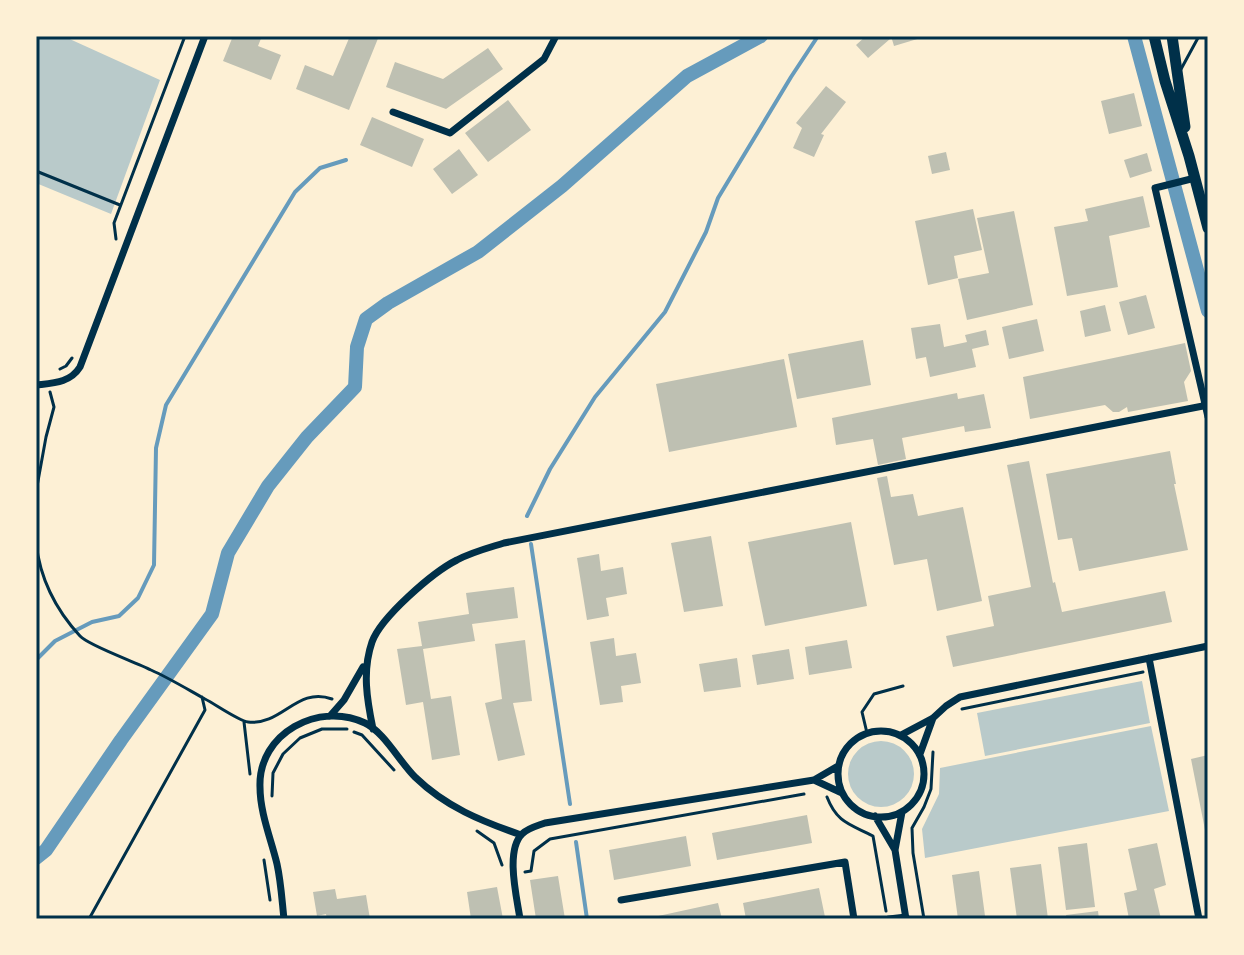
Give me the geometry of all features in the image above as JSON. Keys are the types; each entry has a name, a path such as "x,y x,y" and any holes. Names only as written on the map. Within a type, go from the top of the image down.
{"main road":[{"path":"1154,36 1208,228"},
{"path":"1172,36 1189,156"}],"street":[{"path":"36,385 66,381 80,367 205,36"},
{"path":"393,112 450,133 544,59 556,36"},
{"path":"1195,178 1155,188 1208,417"},
{"path":"373,729 366,673 373,639 387,618 435,575 453,562 483,549 1206,405"},
{"path":"901,735 933,718 960,697 1208,646"},
{"path":"330,716 344,700 368,658"},
{"path":"1149,658 1199,919"},
{"path":"284,919 278,869 259,789 260,771 276,741 289,729 312,718 346,716 367,724 416,778 438,796 459,811 521,835"},
{"path":"920,754 933,718"},
{"path":"888,731 901,735 912,743 924,766 920,793 902,812 875,816 862,812 850,804 842,793 838,766 842,753 850,743 867,733 888,731"},
{"path":"520,919 514,852 516,842 531,827 814,780 838,766"},
{"path":"814,780 842,793"},
{"path":"888,919 906,918 895,850 902,812"},
{"path":"875,816 895,850"},
{"path":"621,900 845,862 854,919"}],"lane":[{"path":"1179,75 1199,36"},
{"path":"867,733 862,712 874,694 903,686"}],"path":[{"path":"116,245 114,223 185,36"},
{"path":"36,171 120,205"},
{"path":"36,492 54,407 49,384 54,372 66,366 72,358"},
{"path":"36,543 38,564 55,602 82,639 154,671 244,722 264,722 311,696 344,700"},
{"path":"955,713 1151,669"},
{"path":"89,919 205,710 202,697"},
{"path":"272,799 273,773 283,754 300,738 322,729 347,729 362,735 395,771"},
{"path":"924,919 912,828 931,789 933,748"},
{"path":"824,790 832,812 873,836 888,919"},
{"path":"473,829 494,843 502,874 531,871 534,851 550,839 809,793"}],"shaded area":[{"path":"36,36 63,36 160,80 111,214 36,183"},
{"path":"1142,681 1150,723 985,756 977,713"},
{"path":"1151,726 1169,811 925,858 922,829 939,794 940,768"},
{"path":"875,741 887,741 899,746 909,756 914,774 912,787 899,802 887,807 875,807 863,802 853,792 848,780 848,768 853,756 863,746"}],"building":[{"path":"233,36 262,36 258,46 281,55 271,80 223,61"},
{"path":"350,36 379,36 349,110 296,89 305,65 333,76"},
{"path":"866,36 887,36 890,39 868,58 856,45"},
{"path":"891,36 924,36 924,37 894,46"},
{"path":"488,48 503,69 446,109 386,87 395,62 443,79"},
{"path":"826,86 846,102 821,134 824,135 814,157 793,148 802,128 796,123"},
{"path":"1134,93 1142,126 1109,134 1101,101"},
{"path":"508,100 531,130 488,162 465,133"},
{"path":"372,117 424,139 412,167 360,145"},
{"path":"459,149 478,175 452,194 433,169"},
{"path":"946,152 950,170 932,174 928,156"},
{"path":"1147,153 1152,171 1130,178 1124,160"},
{"path":"1143,196 1150,227 1109,236 1118,287 1067,296 1054,227 1088,221 1085,209"},
{"path":"973,209 982,250 954,256 958,278 928,285 915,221"},
{"path":"1014,211 1033,305 967,320 958,279 989,273 977,218"},
{"path":"1146,295 1155,328 1128,335 1119,302"},
{"path":"1105,305 1111,331 1085,337 1080,311"},
{"path":"1037,319 1044,351 1009,359 1002,327"},
{"path":"940,324 944,347 967,342 965,335 986,330 989,345 972,349 976,367 930,377 926,357 916,359 911,328"},
{"path":"863,340 871,385 797,399 788,354"},
{"path":"1185,343 1191,371 1184,382 1188,401 1128,412 1127,407 1113,412 1105,405 1030,419 1023,377"},
{"path":"784,359 797,427 669,452 656,384"},
{"path":"957,393 958,399 984,394 991,428 965,432 964,426 902,438 906,459 878,465 873,439 836,445 832,418"},
{"path":"1170,451 1188,550 1079,571 1072,538 1058,540 1046,474"},
{"path":"1029,461 1053,583 1062,612 1165,591 1172,622 953,667 946,636 994,626 988,596 1031,587 1007,465"},
{"path":"887,476 891,497 913,494 918,516 963,507 982,601 937,611 927,559 894,565 877,478"},
{"path":"851,522 867,606 765,626 748,542"},
{"path":"711,536 723,606 684,612 671,543"},
{"path":"599,554 601,571 623,567 627,594 606,598 609,616 587,620 577,558"},
{"path":"514,587 518,618 472,624 475,641 423,649 431,699 451,696 460,755 432,760 423,702 406,705 397,649 422,646 418,622 469,614 466,593"},
{"path":"614,638 616,656 636,653 641,683 621,686 623,702 600,705 590,642"},
{"path":"525,640 532,701 513,703 525,755 498,761 485,703 502,699 495,644"},
{"path":"847,640 852,668 809,675 805,647"},
{"path":"789,649 794,679 757,685 752,655"},
{"path":"737,658 741,687 704,692 699,664"},
{"path":"1208,755 1208,840 1207,840 1191,759"},
{"path":"807,815 812,843 717,860 712,833"},
{"path":"686,836 691,866 614,880 609,850"},
{"path":"1087,843 1095,907 1066,910 1058,847"},
{"path":"1157,843 1166,885 1154,889 1161,919 1129,919 1124,893 1137,890 1128,849"},
{"path":"1041,864 1048,919 1017,919 1010,868"},
{"path":"979,871 985,916 958,919 952,875"},
{"path":"558,876 565,919 536,919 530,880"},
{"path":"497,887 503,919 471,919 467,892"},
{"path":"819,888 825,917 746,919 743,903"},
{"path":"335,889 337,899 366,895 370,919 327,919 326,914 317,916 313,892"},
{"path":"718,903 722,919 649,918"},
{"path":"1098,911 1099,919 1067,919 1066,915"}],"waterway":[{"path":"36,858 46,850 212,614 228,553 268,486 307,437 355,387 357,347 366,319 388,303 478,252 562,186 687,76 761,36"},
{"path":"527,516 550,469 595,397 665,312 706,232 718,198 818,36"},
{"path":"1134,36 1208,311"},
{"path":"36,660 55,641 92,622 119,616 138,598 154,565 156,448 166,405 295,192 320,168 346,160"},
{"path":"531,544 570,804"},
{"path":"576,842 587,919"}]}
